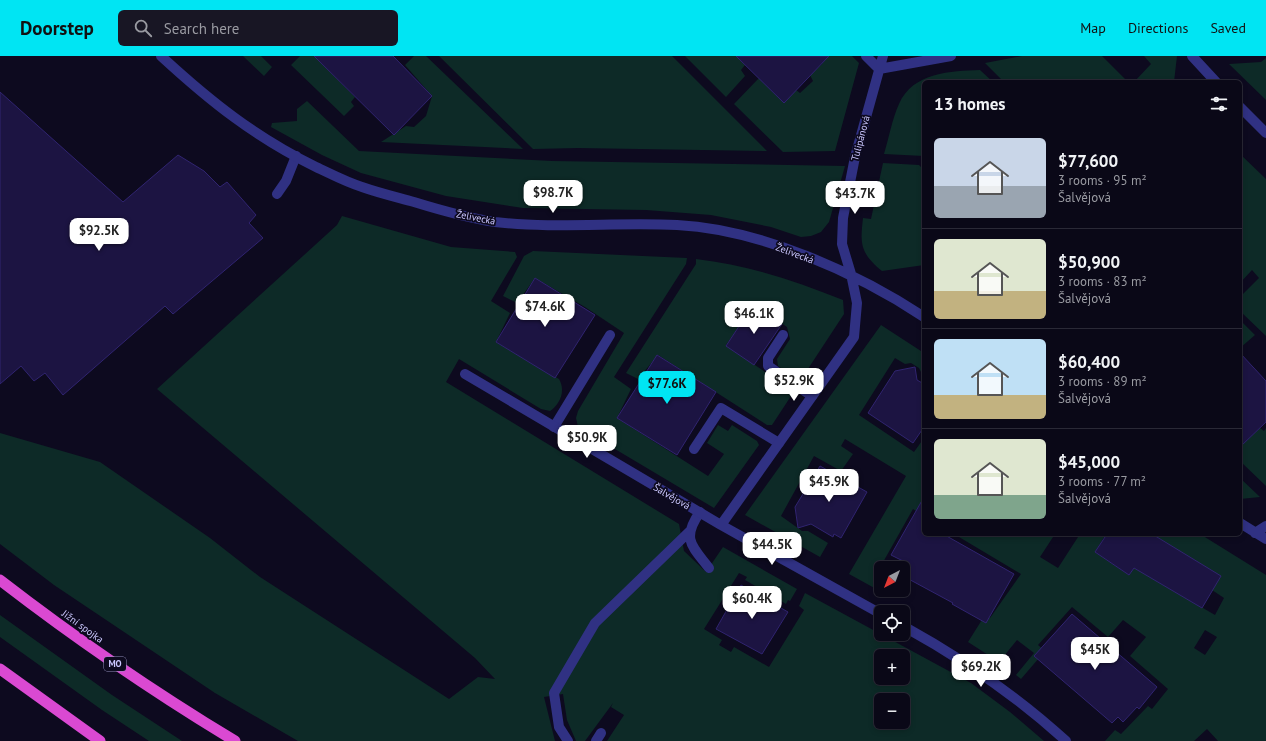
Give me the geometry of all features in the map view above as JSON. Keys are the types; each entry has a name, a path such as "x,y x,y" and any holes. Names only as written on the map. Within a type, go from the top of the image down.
{"highway":[{"name":"Jižní spojka","path":"0,580 85,643 156,692 235,741"},
{"path":"0,669 96,739"}],"street":[{"name":"Želivecká","path":"162,56 223,111 264,139 361,187 445,212 492,221 535,225 676,225 712,228 769,243 851,274 891,295 922,316"},
{"path":"866,56 879,69 951,56"},
{"name":"Tulipánová","path":"851,274 842,244 843,218 855,157 883,56"},
{"path":"1192,56 1214,80"},
{"path":"1242,109 1266,133"},
{"path":"277,194 286,182 296,156"},
{"path":"721,525 854,337 857,303 851,274"},
{"path":"554,427 610,335"},
{"path":"782,335 768,358 768,366 812,396"},
{"name":"Šalvějová","path":"465,374 721,525 874,610"},
{"path":"694,449 721,408 779,443"},
{"path":"568,741 559,727 554,693 595,623 690,530 700,512"},
{"path":"1242,524 1266,540"},
{"path":"1256,533 1266,526"},
{"path":"690,530 691,545 709,568"},
{"path":"910,630 944,649 1021,703 1066,741"}],"green space":[{"path":"243,56 261,56 272,67 264,76"},
{"path":"300,56 314,56 355,97 351,102 354,106 344,116 291,65"},
{"path":"414,56 426,56 523,149 381,142 406,126 414,127 426,116 432,96 405,65"},
{"path":"439,56 672,56 767,151 578,148 533,149"},
{"path":"685,56 736,56 745,65 741,70 745,76 726,97"},
{"path":"823,56 852,56 859,63 835,151 783,152 734,104 759,78 784,103 796,90 800,93 813,81 810,75 822,64"},
{"path":"1022,56 1102,56 1126,80 1002,80 985,63"},
{"path":"1144,56 1177,56 1174,80 1136,80 1151,64"},
{"path":"1266,58 1266,100 1229,64 1261,62"},
{"path":"980,70 991,80 922,80 922,156 884,154 892,122 905,93 913,85 923,79 934,75 957,71"},
{"path":"307,101 359,151 552,161 845,166 829,222 821,232 811,236 801,237 771,227 711,215 646,210 523,208 446,196 361,173 322,155 271,127 272,123 297,121 297,109"},
{"path":"1242,156 1266,179 1266,336 1242,313 1242,295 1259,278 1252,270 1242,281"},
{"path":"883,163 919,165 922,168 922,265 882,271 875,265 869,259 863,248 862,241 863,218 871,219"},
{"path":"342,216 451,247 515,252 517,257 491,301 510,313 496,342 559,379 562,393 557,405 550,411 541,409 459,359 446,382 679,524 684,551 706,572 723,547 797,589 790,601 788,600 786,604 745,580 747,577 739,573 704,629 722,640 719,645 731,652 734,647 769,667 804,610 799,606 805,593 874,630 874,641 894,641 908,649 874,649 874,685 910,685 910,650 971,683 1010,712 1044,741 607,741 624,715 611,707 613,703 585,741 576,741 567,720 563,694 544,697 555,741 298,741 215,693 54,585 0,544 0,433 100,462 210,538 260,577 449,699 478,677 495,679 475,658 157,389 337,225"},
{"path":"533,251 687,258 686,264 614,377 631,389 617,418 708,476 724,454 707,443 718,425 728,431 732,425 757,441 759,445 714,508 578,427 576,418 578,411 624,333 585,307 535,278 517,303 503,296 524,256"},
{"path":"696,259 734,265 771,275 807,286 843,300 844,314 802,378 798,380 778,366 777,359 790,339 787,327 754,305 726,345 791,390 793,393 772,425 767,425 658,355 638,379 626,373 696,264"},
{"path":"1242,322 1255,335 1242,346"},
{"path":"881,325 922,352 922,374 919,368 911,363 905,364 895,358 859,415 914,452 922,441 922,515 913,509 884,561 874,561 874,588 849,574 906,476 845,439 841,446 853,454 841,471 814,456 781,516 802,531 808,531 828,543 820,557 745,515"},
{"path":"1260,428 1264,431 1266,428 1266,486 1242,463 1242,436 1247,440"},
{"path":"1242,480 1260,497 1242,499"},
{"path":"957,536 1054,536 1040,557 1058,568 1078,537 1076,536 1105,536 1095,552 1129,575 1154,536 1203,536 1266,575 1266,741 1218,741 1207,729 1194,741 1105,741 1115,730 1121,734 1148,706 1152,709 1168,689 1130,656 1146,637 1123,620 1108,637 1072,607 1038,645 1045,651 1021,679 1016,675 1034,653 1017,640 999,662 968,642 985,615 990,618 1021,574","holes":["1172,590 1212,590 1224,598 1215,615","1205,630 1217,637 1205,655 1194,648"]},
{"path":"0,615 112,695 182,741 149,741 102,710 0,637"}],"building":[{"path":"314,56 393,56 432,96 394,135"},
{"path":"736,56 829,56 784,103"},
{"path":"0,92 123,202 178,155 204,171 220,187 227,182 256,215 249,223 263,238 173,314 165,306 63,395 45,373 34,381 21,366 0,384"},
{"path":"535,278 595,315 555,378 496,342"},
{"path":"753,305 782,324 754,365 726,346"},
{"path":"657,355 716,392 677,455 617,418"},
{"path":"1242,355 1266,381 1266,422 1242,445"},
{"path":"915,367 917,380 922,383 922,430 913,443 868,413 895,371"},
{"path":"820,466 867,492 841,538 834,534 833,537 811,524 798,528 795,507"},
{"path":"922,501 922,536 947,536 1014,574 986,623 910,580 910,561 903,561 891,555"},
{"path":"1106,536 1155,536 1221,576 1202,608 1134,568 1129,575 1095,552"},
{"path":"741,585 788,612 762,654 716,629"},
{"path":"1072,614 1157,687 1139,709 1137,707 1123,722 1118,717 1112,723 1034,656"}]}
